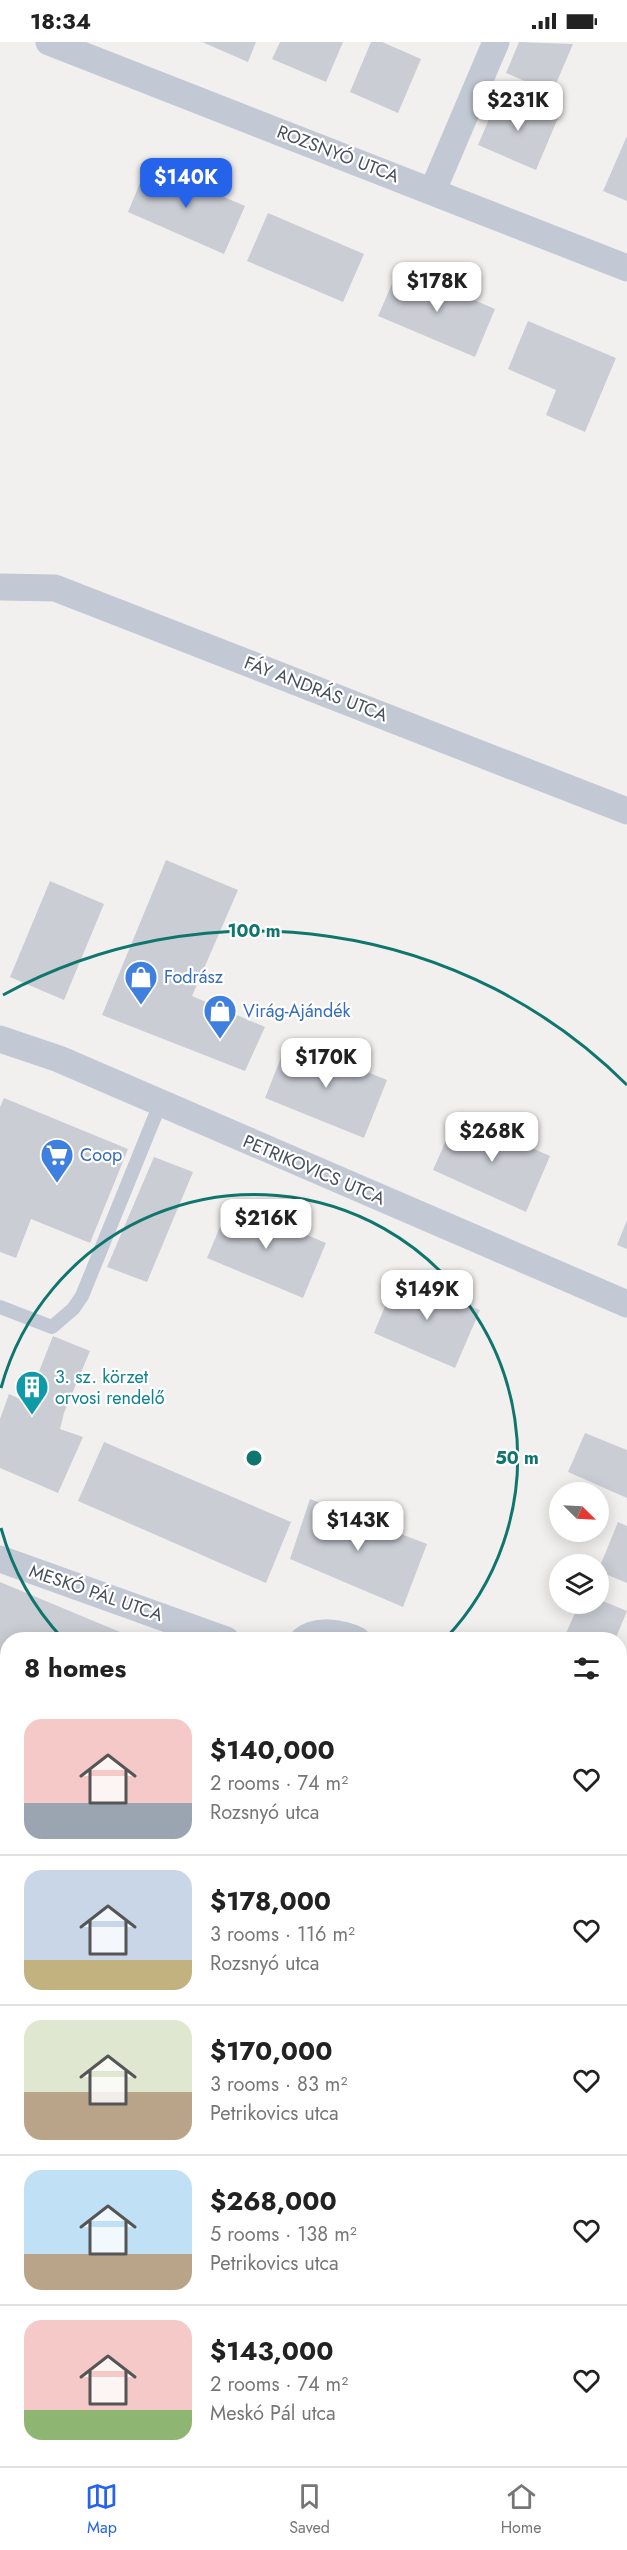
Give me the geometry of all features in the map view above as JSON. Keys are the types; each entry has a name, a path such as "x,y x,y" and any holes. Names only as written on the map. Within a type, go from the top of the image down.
{"street":[{"name":"ROZSNYÓ UTCA","path":"49,42 433,190 627,268"},
{"path":"433,190 496,42"},
{"name":"FÁY ANDRÁS UTCA","path":"0,587 55,588 627,812"},
{"name":"PETRIKOVICS UTCA","path":"0,1040 59,1059 627,1304"},
{"name":"MESKÓ PÁL UTCA","path":"0,1559 204,1632"}],"lane":[{"path":"0,1307 52,1327 74,1309 82,1296 160,1104"}],"building":[{"path":"202,42 256,42 248,62"},
{"path":"280,42 343,42 326,82 272,59"},
{"path":"371,42 382,42 421,59 398,113 350,92"},
{"path":"519,42 573,44 552,93 506,73"},
{"path":"500,93 558,118 536,170 478,145"},
{"path":"627,136 627,201 603,191"},
{"path":"148,164 245,206 224,254 128,212"},
{"path":"268,213 364,254 343,302 247,261"},
{"path":"399,268 495,309 475,357 378,316"},
{"path":"528,321 616,358 585,432 546,415 556,390 508,369"},
{"path":"166,860 238,890 192,996 265,1027 245,1071 102,1015"},
{"path":"50,881 104,904 64,1000 10,977"},
{"path":"288,1040 387,1080 364,1138 265,1098"},
{"name":"Coop","path":"4,1098 128,1149 90,1243 31,1219 16,1258 0,1252 0,1107"},
{"path":"457,1115 550,1156 526,1212 433,1170"},
{"path":"154,1157 193,1172 147,1282 107,1267"},
{"path":"230,1203 326,1243 303,1298 207,1258"},
{"path":"627,1220 627,1249 617,1245"},
{"path":"398,1275 480,1310 455,1368 374,1333"},
{"name":"3. sz. körzet orvosi rendelő","path":"53,1336 90,1351 64,1413 60,1429 83,1437 58,1493 0,1468 0,1419 9,1394 27,1402"},
{"path":"585,1433 627,1450 627,1498 609,1490 609,1482 591,1482 568,1472"},
{"path":"104,1442 291,1522 266,1583 78,1501"},
{"path":"310,1499 427,1544 403,1607 290,1559"},
{"path":"618,1522 627,1526 627,1583 609,1576 609,1554 605,1554"},
{"path":"0,1582 120,1632 0,1632"},
{"path":"609,1604 627,1611 618,1632 567,1632 575,1614 609,1614"}],"place":[{"name":"Fodrász","path":"141,1006"},
{"name":"Virág-Ajándék","path":"220,1040"},
{"name":"Coop","path":"57,1184"},
{"name":"3. sz. körzet orvosi rendelő","path":"32,1416"}]}
